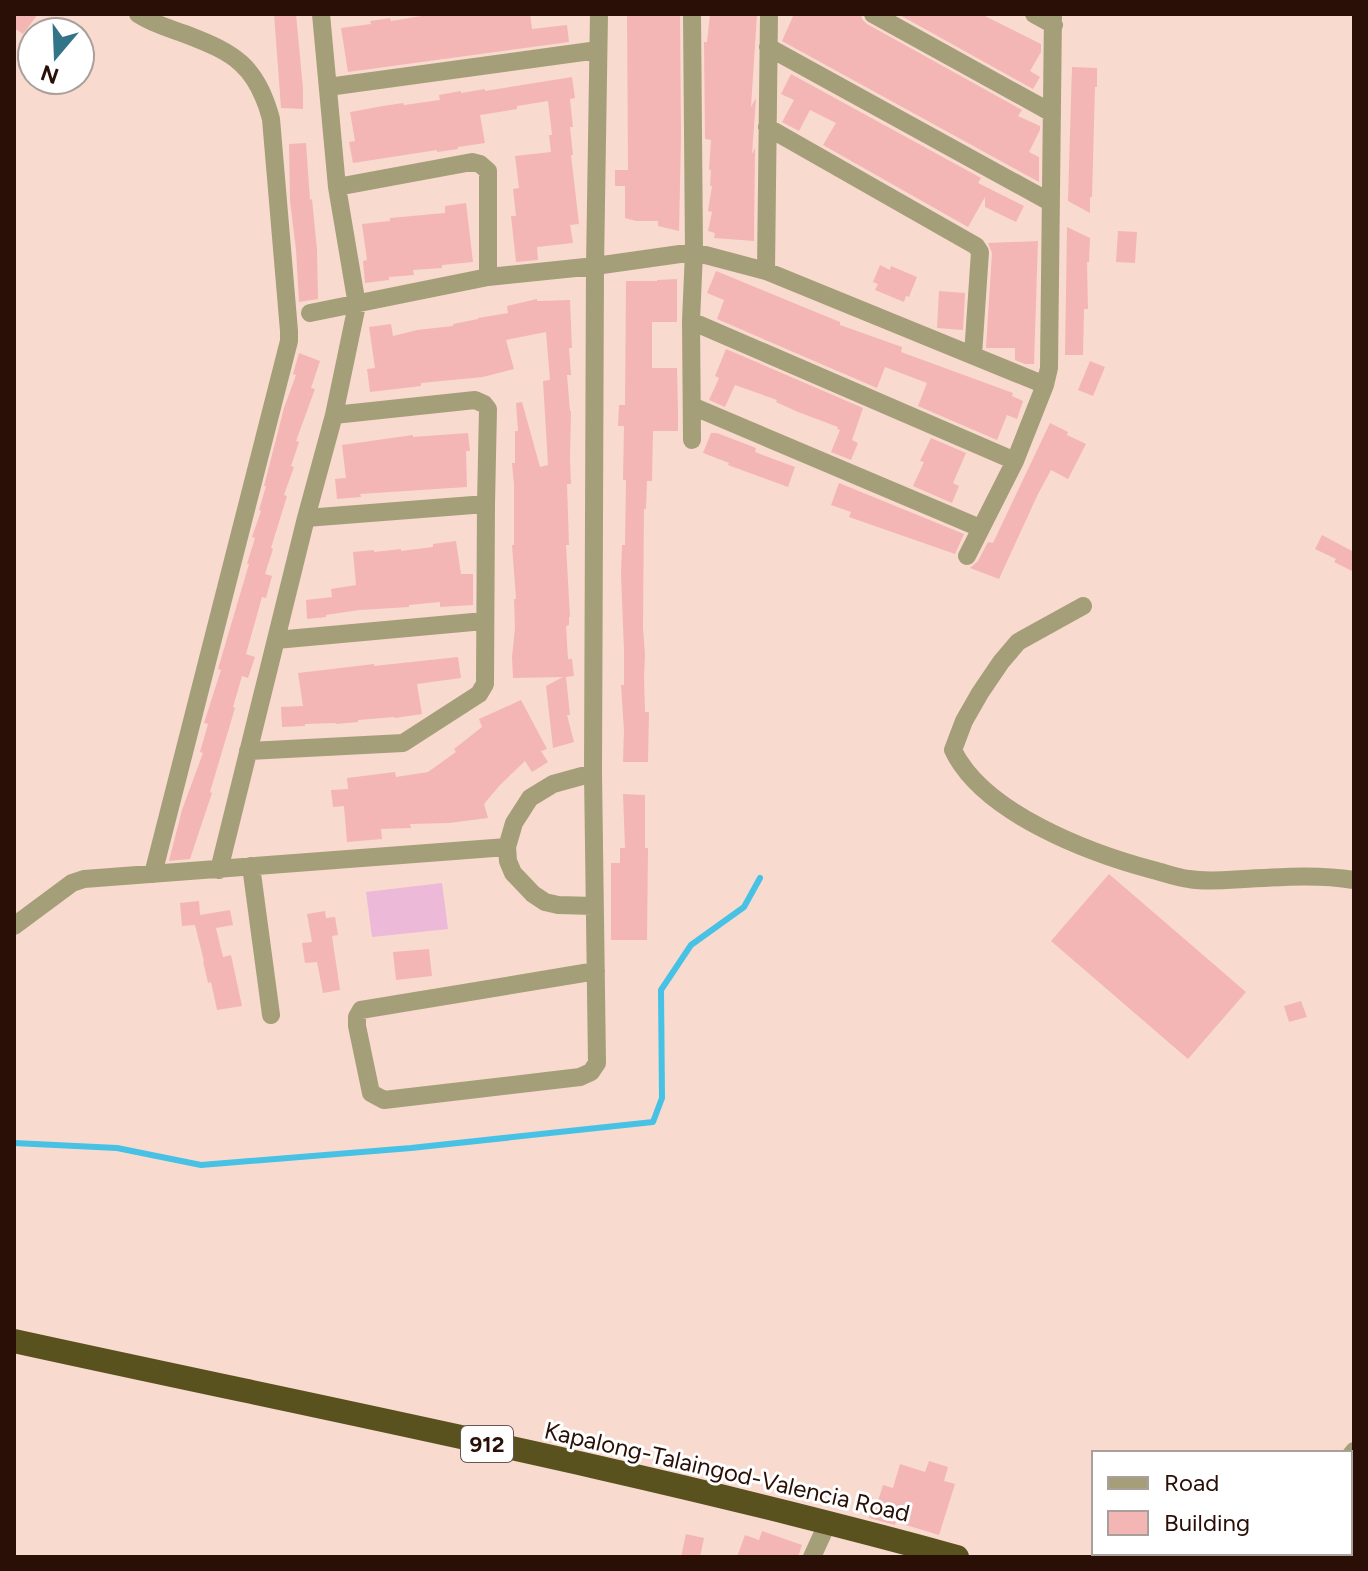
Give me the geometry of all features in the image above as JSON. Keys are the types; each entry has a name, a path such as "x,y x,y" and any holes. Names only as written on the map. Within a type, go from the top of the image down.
{"highway":[{"name":"Kapalong-Talaingod-Valencia Road","path":"14,1341 675,1485 957,1557"}],"street":[{"path":"138,14 224,51 242,62 265,96 271,119 289,331 289,341 153,874"},
{"path":"219,870 334,415 357,305 337,187 321,14"},
{"path":"596,971 361,1010 357,1026 371,1093 384,1100 580,1077 591,1072 597,1063 596,971 594,906 593,773 599,14"},
{"path":"692,14 692,440"},
{"path":"766,271 769,14"},
{"path":"873,14 1052,113"},
{"path":"967,556 1015,461 1049,368 1054,19 1034,14"},
{"path":"768,47 1050,202"},
{"path":"328,87 598,50"},
{"path":"767,127 976,246 980,252 973,355"},
{"path":"337,187 472,162 480,164 488,171 488,277"},
{"path":"310,313 488,277 694,252 766,271 1045,385"},
{"path":"691,321 1015,461"},
{"path":"248,751 397,744 410,740 484,689 488,409 475,400 334,415"},
{"path":"692,406 980,528"},
{"path":"306,518 486,504"},
{"path":"1083,606 1018,642 980,693 964,721 953,750 960,764 977,782 1007,806 1061,838 1116,860 1188,879 1303,876 1354,880"},
{"path":"276,640 484,621"},
{"path":"593,773 553,784 530,798 514,823 507,847 513,873 533,894 545,902 558,905 594,906"},
{"path":"14,926 72,883 84,879 507,847"},
{"path":"251,866 271,1015"},
{"path":"812,1557 828,1522"}],"shaded area":[{"path":"442,883 448,929 372,937 366,892"}],"building":[{"path":"14,14 38,14 16,16 16,29"},
{"path":"274,14 296,14 303,109 281,108"},
{"path":"434,14 530,14 532,29 567,25 569,42 348,72 341,28 371,24 370,21"},
{"path":"627,14 680,14 679,231 658,226 658,221 625,218 625,186 615,186 615,170 628,170"},
{"path":"710,14 757,14 751,107 756,98 752,154 755,148 754,241 714,238 715,233 708,231 712,186 709,170 711,140 705,139 704,42 707,42"},
{"path":"794,14 861,14 867,24 1022,110 1018,116 1040,126 1029,152 1039,157 1039,182 782,41"},
{"path":"898,14 981,14 1041,44 1041,52 1030,71 1040,77 1033,89"},
{"path":"1072,67 1097,68 1090,213 1068,201"},
{"path":"791,74 981,178 978,183 1024,206 1016,222 985,207 985,197 968,227 823,145 836,123 810,110 799,131 782,122 794,100 781,94"},
{"path":"572,77 575,98 570,99 573,127 570,127 571,155 579,224 570,225 573,243 537,247 538,260 516,262 511,216 516,216 513,189 519,188 515,156 551,152 548,101 480,115 485,143 353,163 349,142 355,141 350,112 440,100 439,95 461,91 485,91"},
{"path":"306,143 317,249 318,299 299,302 290,201 289,144"},
{"path":"466,203 473,262 413,270 414,275 365,283 363,261 367,260 362,224 445,213 445,206"},
{"path":"1067,227 1090,238 1083,355 1065,355"},
{"path":"1118,231 1137,232 1135,263 1116,262"},
{"path":"1038,241 1034,364 1025,364 1015,360 1015,348 986,348 992,253 988,243"},
{"path":"880,265 890,270 891,266 917,277 904,302 875,290 878,284 873,282"},
{"path":"716,271 840,322 840,325 902,347 901,352 1013,393 1012,396 1023,401 1017,419 1007,415 997,440 918,406 927,383 885,367 877,388 717,319 724,300 707,293"},
{"path":"677,279 677,322 652,322 652,368 677,368 678,431 653,431 652,481 647,481 644,509 643,628 645,712 649,712 648,762 623,762 621,575 622,545 625,545 626,480 623,480 624,426 618,426 619,405 625,405 626,281"},
{"path":"939,291 965,293 963,330 937,328"},
{"path":"537,299 570,300 572,348 569,348 571,375 567,375 571,411 571,484 567,484 570,617 566,626 568,659 572,659 574,676 566,677 570,715 567,715 574,742 553,748 546,686 563,677 513,678 512,657 516,599 512,545 512,463 515,463 515,431 518,431 516,403 522,402 540,467 548,465 543,381 550,380 546,332 506,340 514,369 483,377 370,392 367,369 375,368 369,327 391,324 393,336 453,326 508,313 507,306"},
{"path":"726,349 863,408 852,440 858,443 851,460 831,452 840,430 838,427 798,412 777,400 735,385 725,407 709,400 719,378 715,376"},
{"path":"299,353 320,361 311,388 315,389 296,441 299,442 291,466 294,467 265,574 272,576 266,598 262,597 246,654 255,657 248,678 242,676 212,793 190,859 169,861 182,810 203,753 200,752 208,724 204,723 249,564 264,486 296,375 293,374"},
{"path":"1090,361 1105,367 1093,396 1078,390"},
{"path":"1050,423 1086,444 1068,479 1051,470 999,579 970,568 978,561 988,542 993,543"},
{"path":"468,433 467,487 360,494 361,497 337,499 335,479 346,478 342,445 413,435"},
{"path":"711,433 756,448 755,452 795,467 788,487 703,453"},
{"path":"931,438 966,453 953,483 959,486 952,503 913,486"},
{"path":"839,483 964,534 955,554 849,517 851,512 831,505"},
{"path":"1322,535 1354,552 1354,572 1315,549"},
{"path":"456,541 461,574 473,574 473,605 440,607 440,602 307,619 306,600 332,597 331,589 356,585 353,552 401,551"},
{"path":"458,657 461,678 417,684 422,714 282,727 281,707 303,706 298,673"},
{"path":"521,700 547,749 541,751 548,762 532,772 525,761 484,804 488,818 410,824 411,828 381,829 382,839 347,842 344,806 333,807 331,790 348,789 347,778 395,772 396,777 428,772 456,752 454,749 482,727 479,719"},
{"path":"623,794 645,795 647,940 611,940 611,863 620,863 620,848 625,848"},
{"path":"1109,874 1246,992 1188,1059 1051,941"},
{"path":"199,901 200,915 230,910 233,925 216,928 223,957 231,955 242,1006 217,1010 195,925 182,926 180,903"},
{"path":"325,911 326,918 335,917 338,935 332,936 340,990 323,993 317,962 305,963 302,943 312,942 307,914"},
{"path":"429,949 432,976 396,980 393,952"},
{"path":"1301,1001 1307,1017 1289,1022 1284,1006"},
{"path":"929,1461 948,1467 944,1481 955,1484 939,1535 896,1522 895,1525 869,1518 883,1485 893,1488 900,1464 925,1472"},
{"path":"762,1531 802,1545 798,1557 737,1557 745,1535 759,1540"},
{"path":"686,1534 704,1538 700,1557 681,1557"}],"waterway":[{"path":"14,1143 117,1148 201,1165 411,1148 653,1122 662,1098 661,990 691,945 744,907 760,878"}]}
